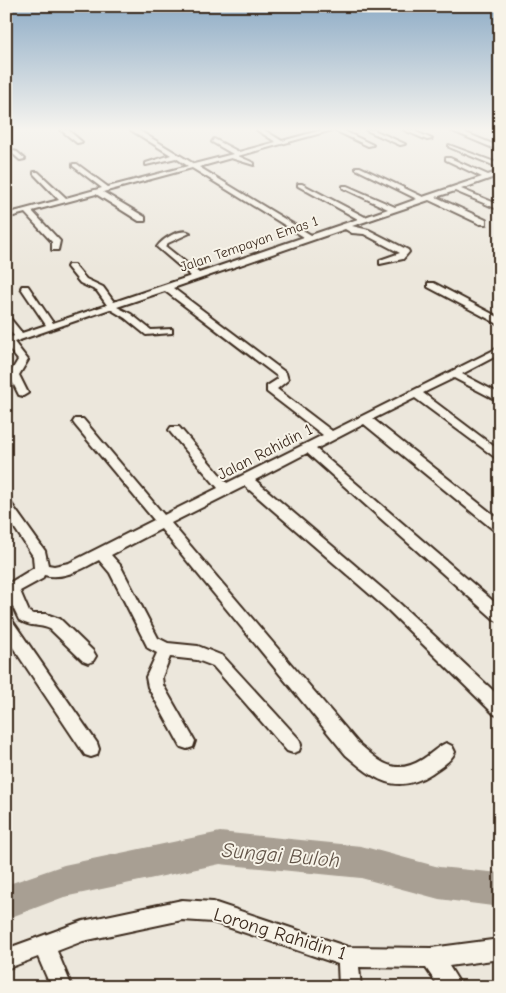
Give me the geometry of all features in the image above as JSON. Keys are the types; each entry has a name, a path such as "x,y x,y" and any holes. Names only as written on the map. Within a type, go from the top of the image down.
{"street":[{"path":"40,176 65,200"},
{"path":"90,176 107,189"},
{"path":"6,216 154,176"},
{"path":"210,176 310,238"},
{"path":"377,176 483,222"},
{"name":"Jalan Tempayan Emas 1","path":"7,341 487,177"},
{"path":"300,185 364,219"},
{"path":"345,187 394,209"},
{"path":"454,188 500,208"},
{"path":"97,192 142,219"},
{"path":"26,211 56,240 55,248"},
{"path":"346,226 356,231 366,232 405,252 400,257 383,262"},
{"path":"186,233 165,241 161,247 197,276"},
{"path":"71,267 83,281 100,289 110,306 128,316 149,333 169,331"},
{"path":"431,285 500,322"},
{"path":"166,287 282,375 283,380 272,386 272,390 332,436"},
{"path":"24,288 52,326"},
{"path":"6,319 20,337"},
{"path":"7,341 23,360 14,376 23,393"},
{"name":"Jalan Rahidin 1","path":"41,569 63,571 102,554 500,350"},
{"path":"455,374 500,399"},
{"path":"416,394 500,457"},
{"path":"365,419 500,526"},
{"path":"79,422 161,523 352,749 374,770 387,776 400,777 431,765 446,752"},
{"path":"174,430 226,490"},
{"path":"308,448 500,616"},
{"path":"246,480 393,606 500,708"},
{"path":"6,505 12,524 40,556 41,569 30,580 9,591 24,616 31,620 46,620 55,624 88,656"},
{"path":"102,554 114,569 153,643 166,650 198,653 218,661 293,745"},
{"path":"6,624 91,749"},
{"path":"166,650 154,678 156,687 187,741"},
{"name":"Lorong Rahidin 1","path":"6,959 83,931 182,910 213,912 348,956 431,958 500,949"},
{"path":"43,944 62,987"},
{"path":"348,956 350,987"},
{"path":"431,958 452,987"}],"waterway":[{"name":"Sungai Buloh","path":"6,902 64,881 220,848 361,862 439,883 500,890"}]}
